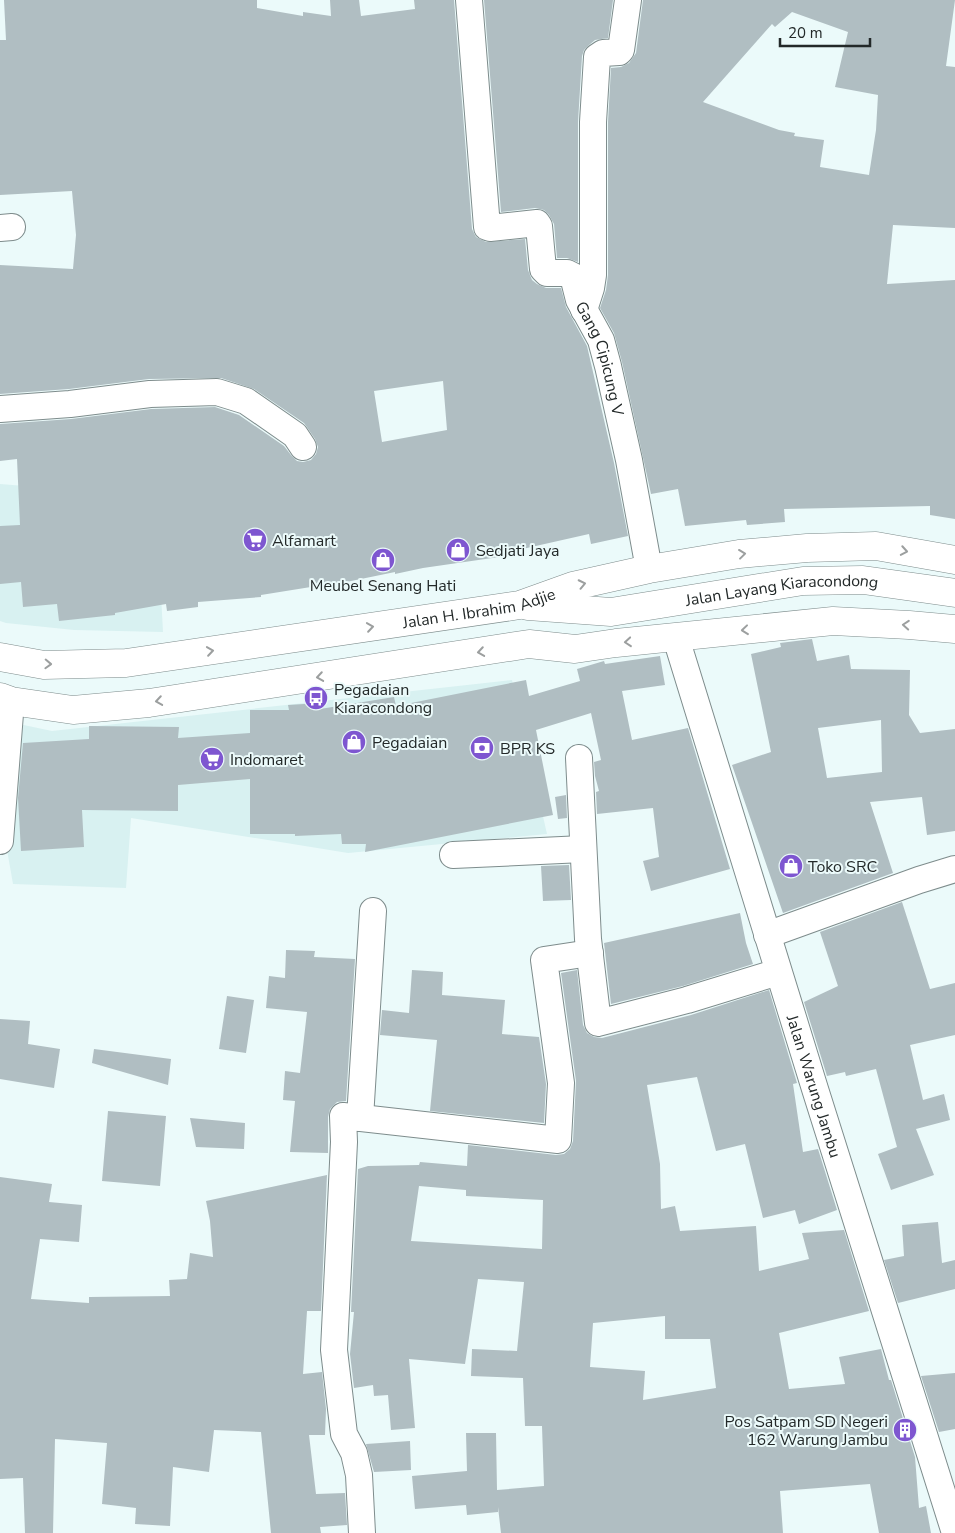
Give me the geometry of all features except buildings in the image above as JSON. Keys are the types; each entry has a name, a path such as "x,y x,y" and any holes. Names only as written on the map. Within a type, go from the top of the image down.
{"main road":[{"name":"Jalan H. Ibrahim Adjie","path":"0,656 44,665 126,663 524,606 573,586 649,569 739,554 807,548 876,546 955,560"},
{"name":"Jalan Layang Kiaracondong","path":"533,643 611,612 803,581 863,580 955,593"},
{"name":"Jalan Layang Kiaracondong","path":"524,606 611,612"},
{"path":"5,699 73,710 149,703 533,643 575,649 616,643 833,621 908,625 955,630"}],"street":[{"name":"Gang Cipicung V","path":"468,0 487,227 537,223 539,226 543,269 548,273 567,273 573,276 579,300 601,340 615,396 649,569"},
{"path":"588,317 592,275 593,122 597,57 603,53 619,52 621,50 628,0"},
{"path":"0,409 70,404 150,394 217,392 246,401 295,435 303,447"},
{"name":"Jalan Warung Jambu","path":"676,638 778,972 955,1533"},
{"path":"0,841 5,699"},
{"path":"578,758 590,953 598,1023 687,1000 778,972"},
{"path":"453,855 583,849"},
{"path":"767,935 919,880 955,869"},
{"path":"360,1118 373,911"},
{"path":"362,1533 360,1476 354,1453 344,1434 334,1350 344,1152 343,1116 558,1140 562,1083 544,960 590,953"}],"shaded area":[{"path":"0,484 50,488 157,519 163,632 74,630 0,621"},
{"path":"512,680 547,834 348,853 131,818 126,888 13,884 0,810 0,720 52,731"}],"place":[{"name":"Alfamart","path":"255,540"},
{"name":"Sedjati Jaya","path":"458,550"},
{"name":"Meubel Senang Hati","path":"383,560"},
{"name":"Pegadaian Kiaracondong","path":"316,698"},
{"name":"Pegadaian","path":"354,742"},
{"name":"BPR KS","path":"482,748"},
{"name":"Indomaret","path":"212,759"},
{"name":"Toko SRC","path":"791,866"},
{"name":"Pos Satpam SD Negeri 162 Warung Jambu","path":"905,1430"}]}
